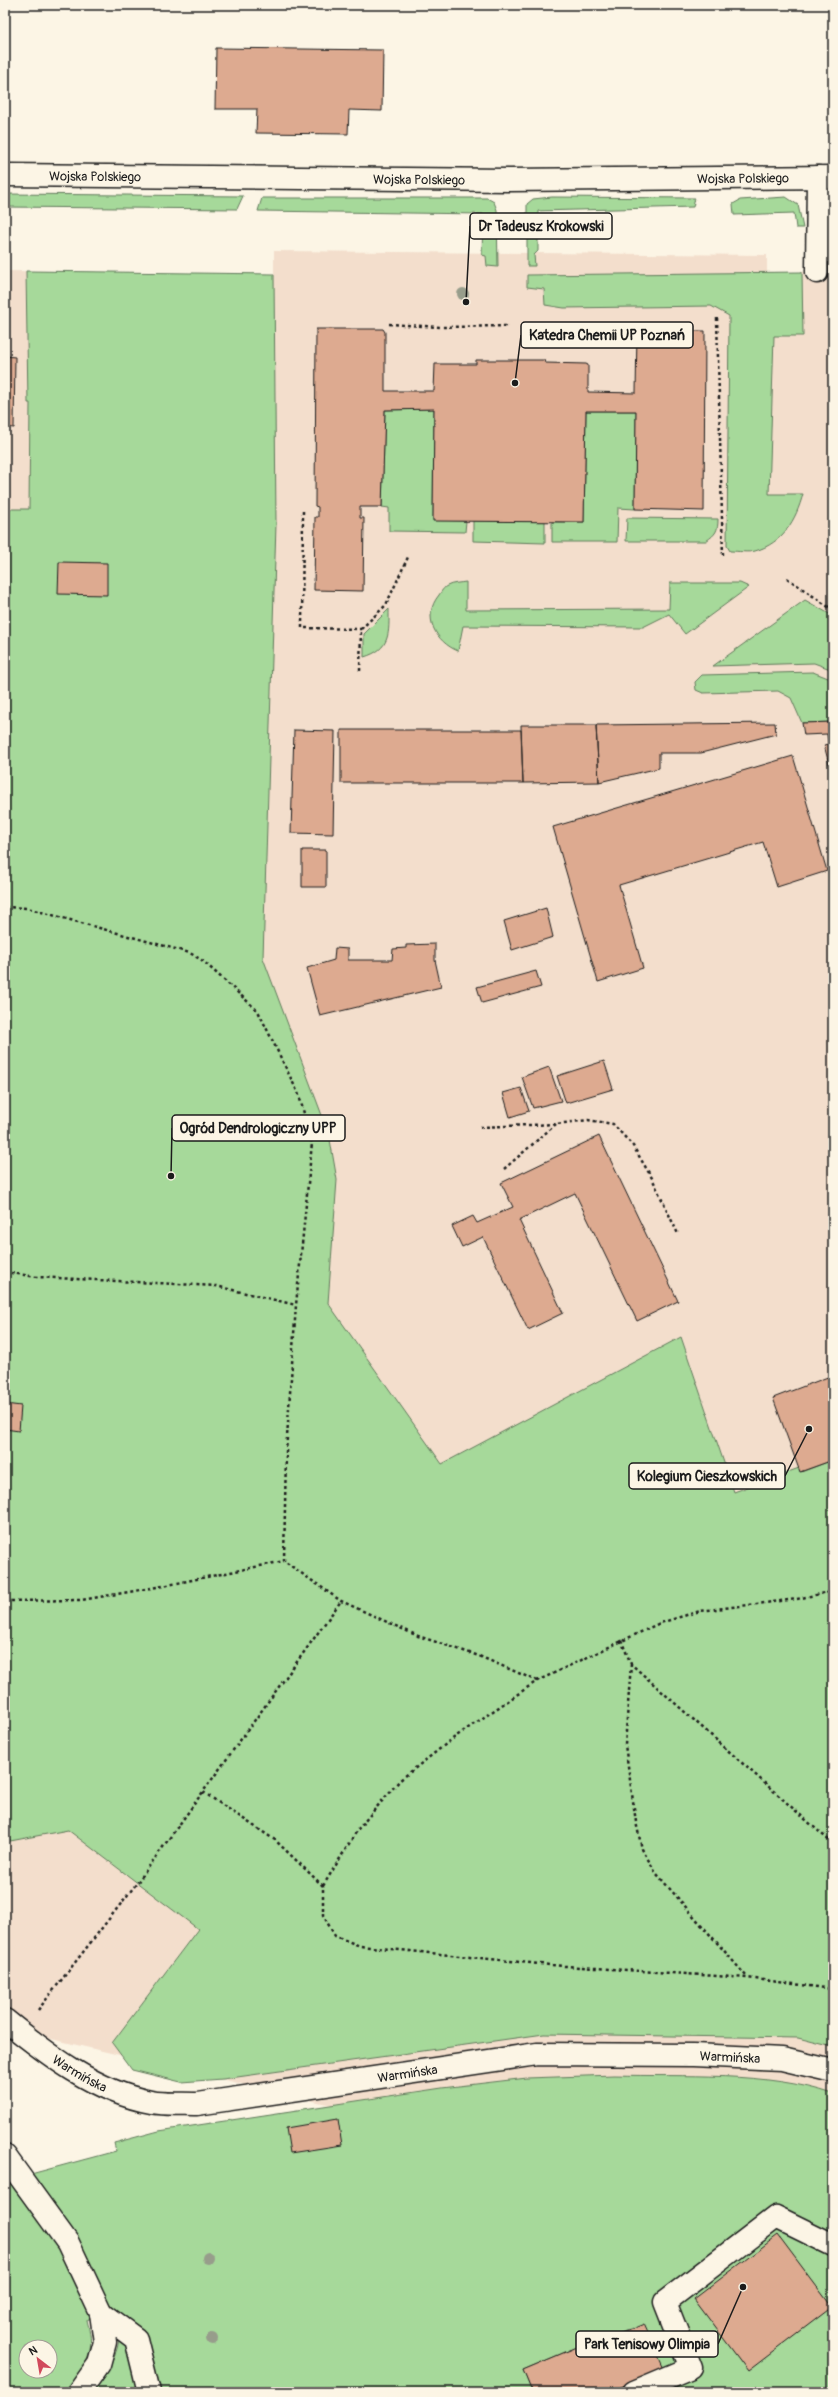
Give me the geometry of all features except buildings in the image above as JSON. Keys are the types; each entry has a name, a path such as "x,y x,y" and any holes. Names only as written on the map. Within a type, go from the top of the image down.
{"street":[{"name":"Wojska Polskiego","path":"5,174 510,180 826,177"},
{"path":"818,272 826,177"},
{"name":"Warmińska","path":"13,2026 76,2071 109,2090 151,2102 196,2104 537,2054 693,2055 782,2059 833,2071"},
{"path":"5,2156 68,2243 101,2313 105,2342 99,2364 79,2392"},
{"path":"634,2392 691,2368 664,2302 776,2216 833,2245"},
{"path":"101,2313 136,2339 149,2392"}],"path":[{"path":"717,318 723,557"},
{"path":"389,324 440,327 509,326"},
{"path":"303,511 302,628 361,630"},
{"path":"360,671 361,630 386,605 408,556"},
{"path":"787,578 833,610"},
{"path":"5,907 27,908 190,953 203,961 258,1011 299,1094 312,1143 296,1305 286,1452 284,1561"},
{"path":"480,1127 556,1124 588,1120 613,1124 633,1146 641,1159 652,1178 678,1234"},
{"path":"504,1169 556,1124"},
{"path":"5,1272 37,1277 216,1286 296,1305"},
{"path":"5,1601 82,1600 163,1586 284,1561 341,1601 418,1636 479,1656 537,1681"},
{"path":"833,1591 797,1599 700,1611 660,1623 621,1640 537,1681 455,1737 400,1780 358,1829 323,1886 323,1914 335,1936 360,1946 550,1965 747,1978 833,1989"},
{"path":"13,2026 138,1883 341,1601"},
{"path":"621,1640 631,1664 833,1844"},
{"path":"631,1664 625,1745 636,1822 642,1849 656,1873 747,1978"},
{"path":"203,1792 275,1840 323,1886"}],"shaded area":[{"path":"274,251 767,255 767,273 833,271 833,2228 775,2210 5,2028 5,271 274,274"}],"green space":[{"path":"5,194 243,196 237,209 5,207"},
{"path":"552,197 695,198 693,207 538,211 538,251 534,255 535,266 527,266 527,204 533,199"},
{"path":"786,197 798,205 803,228 796,228 794,213 734,215 733,204 740,200"},
{"path":"262,198 487,198 494,202 497,210 498,267 487,266 486,256 482,255 483,214 258,211"},
{"path":"26,271 274,274 276,524 263,958 329,1134 337,1180 328,1303 442,1464 681,1337 734,1492 799,1468 801,1472 833,1460 833,2047 798,2038 544,2034 223,2079 181,2082 132,2070 112,2043 198,1929 68,1830 5,1842 5,509 29,509 30,403 28,403"},
{"path":"802,272 803,336 774,336 769,494 803,494 792,521 781,536 765,547 752,552 730,551 727,546 729,316 711,306 564,308 545,305 544,289 527,287 527,275"},
{"path":"434,409 433,520 466,521 465,532 389,531 389,508 382,507 385,410"},
{"path":"586,411 636,411 635,509 618,508 617,542 552,542 552,522 584,522"},
{"path":"627,518 718,519 718,523 716,532 706,541 626,541"},
{"path":"473,521 545,521 545,543 473,541"},
{"path":"466,582 466,610 669,609 670,583 740,583 749,587 685,634 669,614 643,627 463,626 458,651 443,642 438,635 431,620 431,612 434,603 445,587 451,584"},
{"path":"805,600 833,616 833,670 814,663 713,666"},
{"path":"389,609 389,626 387,639 384,645 373,654 364,657 364,634"},
{"path":"813,672 833,680 833,722 802,723 791,698 778,691 703,693 696,690 695,682 702,675"},
{"path":"614,2075 696,2076 753,2078 807,2087 833,2094 833,2392 603,2392 632,2328 584,2349 582,2345 523,2370 532,2392 90,2392 105,2372 117,2350 119,2342 118,2328 109,2308 87,2320 91,2342 90,2351 84,2366 66,2392 5,2392 5,2181 116,2151 114,2143 159,2131 442,2088 527,2078"}],"place":[{"name":"Dr Tadeusz Krokowski","path":"466,302"},
{"name":"Katedra Chemii UP Poznań","path":"515,383"},
{"name":"Ogród Dendrologiczny UPP","path":"171,1176"},
{"name":"Kolegium Cieszkowskich","path":"809,1429"},
{"name":"Park Tenisowy Olimpia","path":"743,2287"}]}
